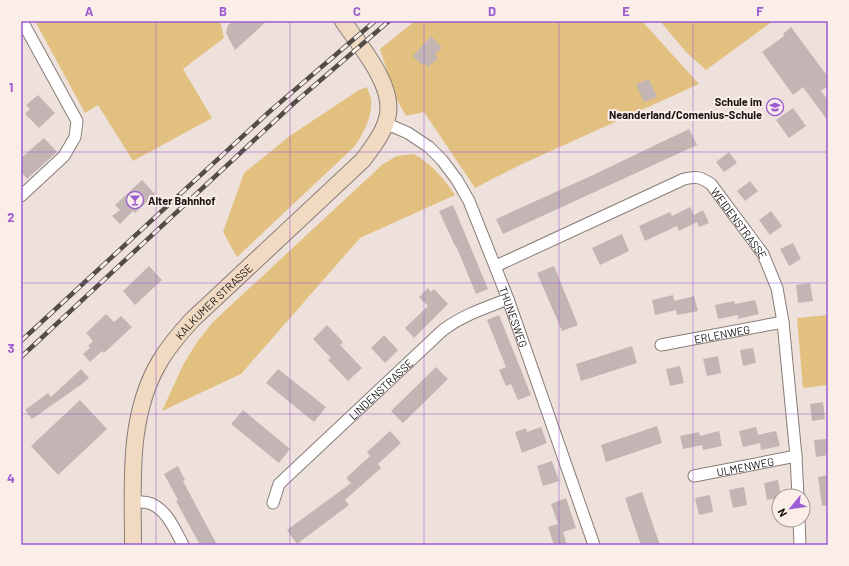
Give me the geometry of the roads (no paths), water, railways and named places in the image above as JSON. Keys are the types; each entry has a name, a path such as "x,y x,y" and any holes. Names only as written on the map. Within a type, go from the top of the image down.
{"main road":[{"name":"KALKUMER STRASSE","path":"132,545 134,451 139,415 148,389 160,362 174,341 192,320 363,160 378,140 385,123 388,113 388,104 384,88 375,69 342,21"}],"street":[{"path":"21,196 64,156 75,137 77,121 22,21"},
{"name":"THUNESWEG","path":"385,123 408,133 429,147 442,160 457,180 469,201 508,299 594,545"},
{"name":"WEIDENSTRASSE","path":"496,266 684,179 694,177 702,178 711,184 763,254 778,288 783,322 796,456 798,488"},
{"name":"LINDENSTRASSE","path":"273,503 279,484 443,330 455,320 508,299"},
{"name":"ERLENWEG","path":"661,345 783,322"},
{"name":"ULMENWEG","path":"694,476 796,456"},
{"path":"133,501 149,503 157,507 169,518 183,545"},
{"path":"799,528 800,545"}],"railway":[{"path":"21,341 269,112 375,21"},
{"path":"21,357 293,104 389,21"}],"place":[{"name":"Schule im Neanderland/Comenius-Schule","path":"775,107"},
{"name":"Alter Bahnhof","path":"135,200"}]}
